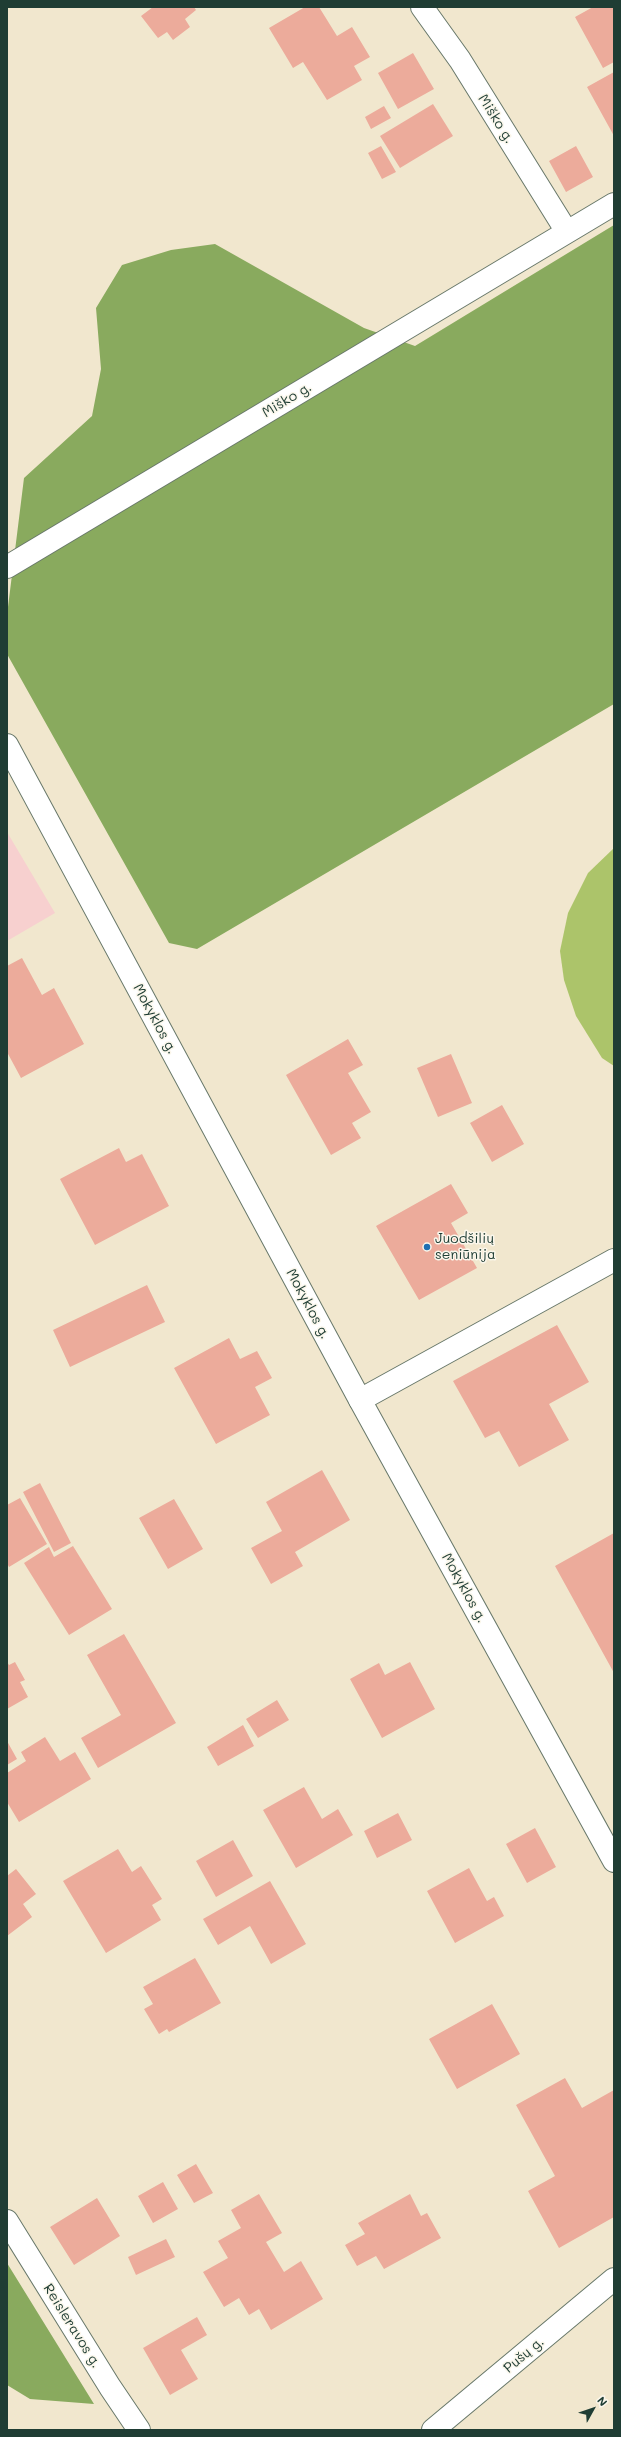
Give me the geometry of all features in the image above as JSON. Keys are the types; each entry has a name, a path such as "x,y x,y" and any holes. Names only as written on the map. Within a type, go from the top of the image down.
{"street":[{"name":"Miško g.","path":"422,7 460,60 567,232"},
{"name":"Miško g.","path":"7,567 614,204"},
{"name":"Mokyklos g.","path":"7,745 360,1400 614,1861"},
{"path":"360,1400 614,1260"},
{"name":"Reisleravos g.","path":"7,2222 110,2387 139,2430"},
{"name":"Pušų g.","path":"433,2430 614,2279"}],"shaded area":[{"path":"7,832 55,913 7,941"}],"green space":[{"path":"614,225 614,704 197,949 169,943 7,654 7,615 24,478 92,416 101,369 96,308 122,265 171,250 215,244 364,328 415,346"},
{"path":"614,848 614,1066 602,1058 576,1016 564,980 560,951 568,913 588,873"},
{"path":"7,2263 94,2404 30,2399 7,2385"}],"building":[{"path":"153,7 194,7 196,10 185,19 190,27 173,40 167,32 158,38 141,16"},
{"path":"305,7 319,7 337,36 352,27 370,57 354,66 362,80 327,100 303,62 293,68 269,28"},
{"path":"593,7 614,7 614,62 603,68 575,17"},
{"path":"413,53 434,89 398,109 378,73"},
{"path":"614,72 614,136 587,87"},
{"path":"433,104 453,136 400,168 380,136"},
{"path":"384,106 391,118 371,129 365,117"},
{"path":"381,146 396,172 382,179 368,153"},
{"path":"576,146 593,177 566,192 549,161"},
{"path":"22,958 42,995 54,988 84,1044 21,1078 7,1052 7,966"},
{"path":"348,1039 363,1065 348,1073 371,1112 352,1123 361,1138 331,1155 286,1075"},
{"path":"451,1054 472,1103 438,1117 417,1068"},
{"path":"502,1105 524,1144 492,1162 470,1123"},
{"path":"119,1148 126,1162 142,1154 169,1206 95,1245 60,1179"},
{"name":"Juodšilių seniūnija","path":"451,1184 468,1213 451,1223 477,1268 419,1300 376,1226"},
{"path":"147,1285 165,1322 70,1367 53,1330"},
{"path":"557,1325 589,1382 549,1404 569,1440 519,1467 499,1431 485,1438 453,1381"},
{"path":"229,1338 240,1359 257,1351 272,1378 255,1387 270,1415 216,1444 174,1368"},
{"path":"322,1470 350,1520 295,1552 303,1566 271,1584 251,1548 282,1531 266,1502"},
{"path":"40,1483 71,1543 54,1552 23,1492"},
{"path":"20,1498 47,1544 9,1567 7,1563 7,1505"},
{"path":"174,1499 203,1549 168,1569 139,1518"},
{"path":"614,1533 614,1673 555,1566"},
{"path":"73,1546 112,1609 69,1635 24,1563 49,1547 54,1557"},
{"path":"124,1634 176,1723 98,1768 81,1738 121,1715 87,1655"},
{"path":"7,1662 9,1665 15,1662 25,1680 20,1682 28,1697 7,1709"},
{"path":"410,1662 435,1709 382,1738 350,1679 379,1663 385,1675"},
{"path":"277,1700 289,1720 258,1738 246,1719"},
{"path":"243,1725 254,1746 218,1766 207,1747"},
{"path":"45,1737 60,1761 75,1752 91,1779 19,1822 7,1802 7,1773 26,1761 21,1752"},
{"path":"7,1741 17,1759 7,1765"},
{"path":"304,1787 322,1819 338,1809 353,1835 296,1868 263,1810"},
{"path":"398,1813 412,1840 377,1858 364,1831"},
{"path":"535,1828 556,1867 527,1883 506,1844"},
{"path":"233,1840 253,1876 216,1897 196,1861"},
{"path":"118,1849 132,1872 141,1866 162,1899 152,1905 161,1920 106,1953 63,1881"},
{"path":"469,1868 487,1901 494,1897 504,1916 455,1943 427,1891"},
{"path":"16,1869 36,1894 23,1904 32,1917 7,1936 7,1876"},
{"path":"270,1881 306,1944 271,1964 250,1926 218,1945 203,1919"},
{"path":"195,1958 221,2003 169,2032 167,2029 159,2034 144,2009 153,2004 143,1987"},
{"path":"492,2004 520,2054 457,2089 429,2039"},
{"path":"565,2078 582,2108 614,2090 614,2217 559,2248 528,2191 555,2176 516,2105"},
{"path":"196,2164 213,2193 194,2203 177,2175"},
{"path":"163,2182 178,2209 153,2223 138,2196"},
{"path":"259,2194 282,2233 266,2242 284,2272 301,2261 323,2299 271,2330 259,2309 249,2315 239,2298 224,2307 203,2272 228,2258 218,2241 241,2228 231,2210"},
{"path":"410,2194 421,2216 427,2213 441,2238 384,2269 376,2256 357,2266 345,2245 365,2234 358,2223"},
{"path":"97,2198 120,2236 74,2265 50,2227"},
{"path":"166,2239 175,2257 136,2275 128,2257"},
{"path":"197,2317 207,2335 181,2350 198,2379 170,2395 143,2348"}],"place":[{"name":"Juodšilių seniūnija","path":"427,1247"}]}
